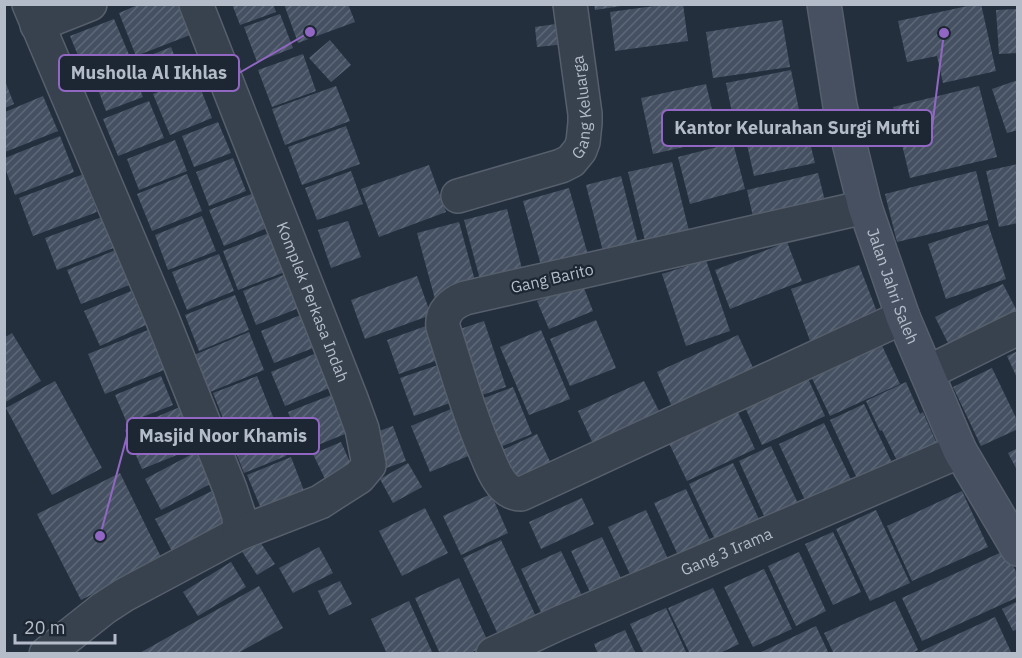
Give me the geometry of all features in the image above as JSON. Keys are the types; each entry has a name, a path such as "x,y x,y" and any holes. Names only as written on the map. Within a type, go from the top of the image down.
{"street":[{"path":"90,4 33,15 162,318 230,489 239,516 240,533"},
{"name":"Komplek Perkasa Indah","path":"46,654 124,595 240,533 320,502 359,477 369,465 362,429 350,396 196,4"},
{"name":"Gang Keluarga","path":"458,196 561,166 571,161 576,155 583,142 585,114 570,4"},
{"name":"Jalan Jahri Saleh","path":"824,4 840,106 865,207 903,317 960,451 1015,539"},
{"name":"Gang Barito","path":"865,207 465,298 450,307 443,316 443,327 476,429 499,481 512,492 521,495 903,317"},
{"path":"927,373 1017,328"},
{"name":"Gang 3 Irama","path":"493,654 579,614 960,451"}],"building":[{"path":"140,4 193,4 203,30 136,56 119,13"},
{"path":"232,4 273,4 276,12 240,25"},
{"path":"284,4 348,4 355,22 298,43"},
{"path":"594,4 621,4 621,6 595,10"},
{"path":"683,4 688,41 615,51 610,12"},
{"path":"981,4 996,71 943,83 937,56 907,62 898,21"},
{"path":"1018,9 1018,53 999,54 996,10"},
{"path":"280,14 293,48 257,62 244,27"},
{"path":"114,19 130,57 86,75 70,36"},
{"path":"782,20 790,67 713,78 706,32"},
{"path":"563,23 566,44 537,47 535,27"},
{"path":"330,40 351,65 331,82 309,58"},
{"path":"171,47 183,78 149,91 136,61"},
{"path":"303,54 316,91 272,107 258,70"},
{"path":"129,63 143,97 106,111 93,76"},
{"path":"791,70 801,120 736,133 726,83"},
{"path":"196,77 212,118 170,135 153,94"},
{"path":"1018,80 1018,130 1007,133 992,89"},
{"path":"5,81 14,104 5,108"},
{"path":"706,84 719,139 653,154 641,98"},
{"path":"336,86 350,121 285,145 272,109"},
{"path":"979,86 997,157 910,178 893,107"},
{"path":"43,96 58,131 5,152 5,112"},
{"path":"149,101 164,138 118,156 103,119"},
{"path":"218,122 231,153 194,167 182,136"},
{"path":"346,126 360,164 302,185 288,147"},
{"path":"806,127 815,163 754,176 746,140"},
{"path":"60,136 74,172 15,195 5,168 5,158"},
{"path":"175,140 187,171 139,190 127,159"},
{"path":"733,143 745,189 690,204 678,157"},
{"path":"233,158 246,191 209,206 196,172"},
{"path":"672,162 692,243 648,253 628,172"},
{"path":"1018,164 1018,223 999,227 986,171"},
{"path":"429,165 446,212 379,237 361,189"},
{"path":"351,171 363,204 317,220 305,188"},
{"path":"976,171 988,220 897,242 885,194"},
{"path":"818,173 828,213 756,230 747,190"},
{"path":"84,174 97,212 33,236 19,198"},
{"path":"187,174 202,211 152,231 137,194"},
{"path":"621,176 641,255 606,263 586,185"},
{"path":"569,188 590,262 544,276 523,201"},
{"path":"254,193 267,228 224,246 209,210"},
{"path":"507,209 524,277 482,287 464,220"},
{"path":"105,216 116,247 57,270 45,238"},
{"path":"202,216 216,251 168,270 155,235"},
{"path":"348,221 361,257 331,268 318,230"},
{"path":"459,222 477,288 435,299 417,233"},
{"path":"988,224 1006,279 946,299 928,244"},
{"path":"269,233 285,272 238,290 223,251"},
{"path":"787,242 802,281 730,309 715,270"},
{"path":"118,249 132,284 81,304 67,270"},
{"path":"219,254 234,291 187,310 172,272"},
{"path":"706,260 730,331 686,346 662,274"},
{"path":"859,265 882,325 813,349 791,289"},
{"path":"286,274 299,308 256,325 243,291"},
{"path":"417,276 431,315 365,339 351,300"},
{"path":"582,283 593,311 549,329 537,301"},
{"path":"1003,284 1018,313 954,355 935,317"},
{"path":"131,291 146,325 100,346 84,311"},
{"path":"235,295 249,330 199,351 185,315"},
{"path":"303,314 316,347 274,363 261,331"},
{"path":"596,320 616,368 570,386 550,339"},
{"path":"484,321 506,387 476,397 454,331"},
{"path":"437,322 449,356 399,374 387,340"},
{"path":"148,330 164,370 105,394 88,354"},
{"path":"541,330 570,399 529,415 500,347"},
{"path":"249,332 264,370 210,392 194,355"},
{"path":"12,333 41,381 4,403 4,338"},
{"path":"738,335 755,372 673,409 657,372"},
{"path":"878,337 900,384 830,416 808,370"},
{"path":"1018,351 1018,380 1007,356"},
{"path":"319,352 332,387 285,406 271,372"},
{"path":"447,362 461,399 414,416 400,378"},
{"path":"992,368 1018,422 1018,429 981,446 953,387"},
{"path":"806,374 825,416 762,445 743,403"},
{"path":"161,376 173,405 127,423 115,395"},
{"path":"257,376 274,419 230,436 213,393"},
{"path":"55,381 102,468 52,495 6,408"},
{"path":"644,381 662,417 595,448 578,411"},
{"path":"906,382 920,414 923,412 940,451 901,469 866,401"},
{"path":"513,387 532,434 495,449 476,401"},
{"path":"339,392 355,430 303,451 288,412"},
{"path":"864,404 896,471 861,487 830,420"},
{"path":"458,406 478,452 430,472 411,426"},
{"path":"180,407 197,447 142,469 125,430"},
{"path":"736,408 755,449 687,481 667,439"},
{"path":"273,423 286,456 244,473 231,440"},
{"path":"824,423 856,490 810,511 779,444"},
{"path":"393,426 406,461 378,471 365,436"},
{"path":"537,434 555,472 513,491 496,453"},
{"path":"341,442 353,469 326,481 313,454"},
{"path":"771,446 803,514 770,529 739,461"},
{"path":"1018,448 1018,472 1008,453"},
{"path":"196,452 212,483 161,510 145,479"},
{"path":"291,457 308,501 265,518 247,475"},
{"path":"408,463 422,487 393,503 380,479"},
{"path":"733,463 764,530 720,550 689,484"},
{"path":"120,473 162,559 81,600 37,514"},
{"path":"686,489 715,551 683,566 654,503"},
{"path":"212,491 233,531 176,559 155,519"},
{"path":"962,491 988,547 912,581 887,526"},
{"path":"491,494 508,533 461,555 443,516"},
{"path":"582,498 594,524 541,549 529,522"},
{"path":"425,508 448,553 402,576 379,531"},
{"path":"646,510 672,568 635,585 608,527"},
{"path":"876,510 910,583 870,601 836,529"},
{"path":"833,532 861,592 833,605 805,544"},
{"path":"602,537 625,587 594,601 571,551"},
{"path":"258,539 275,564 257,575 241,550"},
{"path":"501,540 539,623 501,641 463,558"},
{"path":"319,547 333,573 293,593 279,568"},
{"path":"1006,550 1018,576 1018,597 922,641 902,598"},
{"path":"561,551 586,604 546,623 521,569"},
{"path":"799,552 826,611 796,626 768,566"},
{"path":"231,562 246,587 198,616 183,592"},
{"path":"764,569 792,629 753,647 724,587"},
{"path":"459,578 489,644 468,654 440,654 415,598"},
{"path":"340,581 352,604 329,615 318,591"},
{"path":"259,586 283,628 236,654 138,654"},
{"path":"713,588 739,644 718,654 690,654 668,608"},
{"path":"409,601 433,654 387,654 371,619"},
{"path":"895,601 918,650 910,654 834,654 824,633"},
{"path":"1018,601 1018,629 1013,631 1002,609"},
{"path":"666,608 687,654 644,654 630,624"},
{"path":"995,617 1011,652 1008,654 915,654"},
{"path":"816,626 829,654 757,654"},
{"path":"625,630 636,654 598,654 594,644"}],"place":[{"name":"Musholla Al Ikhlas","path":"310,32"},
{"name":"Kantor Kelurahan Surgi Mufti","path":"944,33"},
{"name":"Masjid Noor Khamis","path":"100,536"}]}
